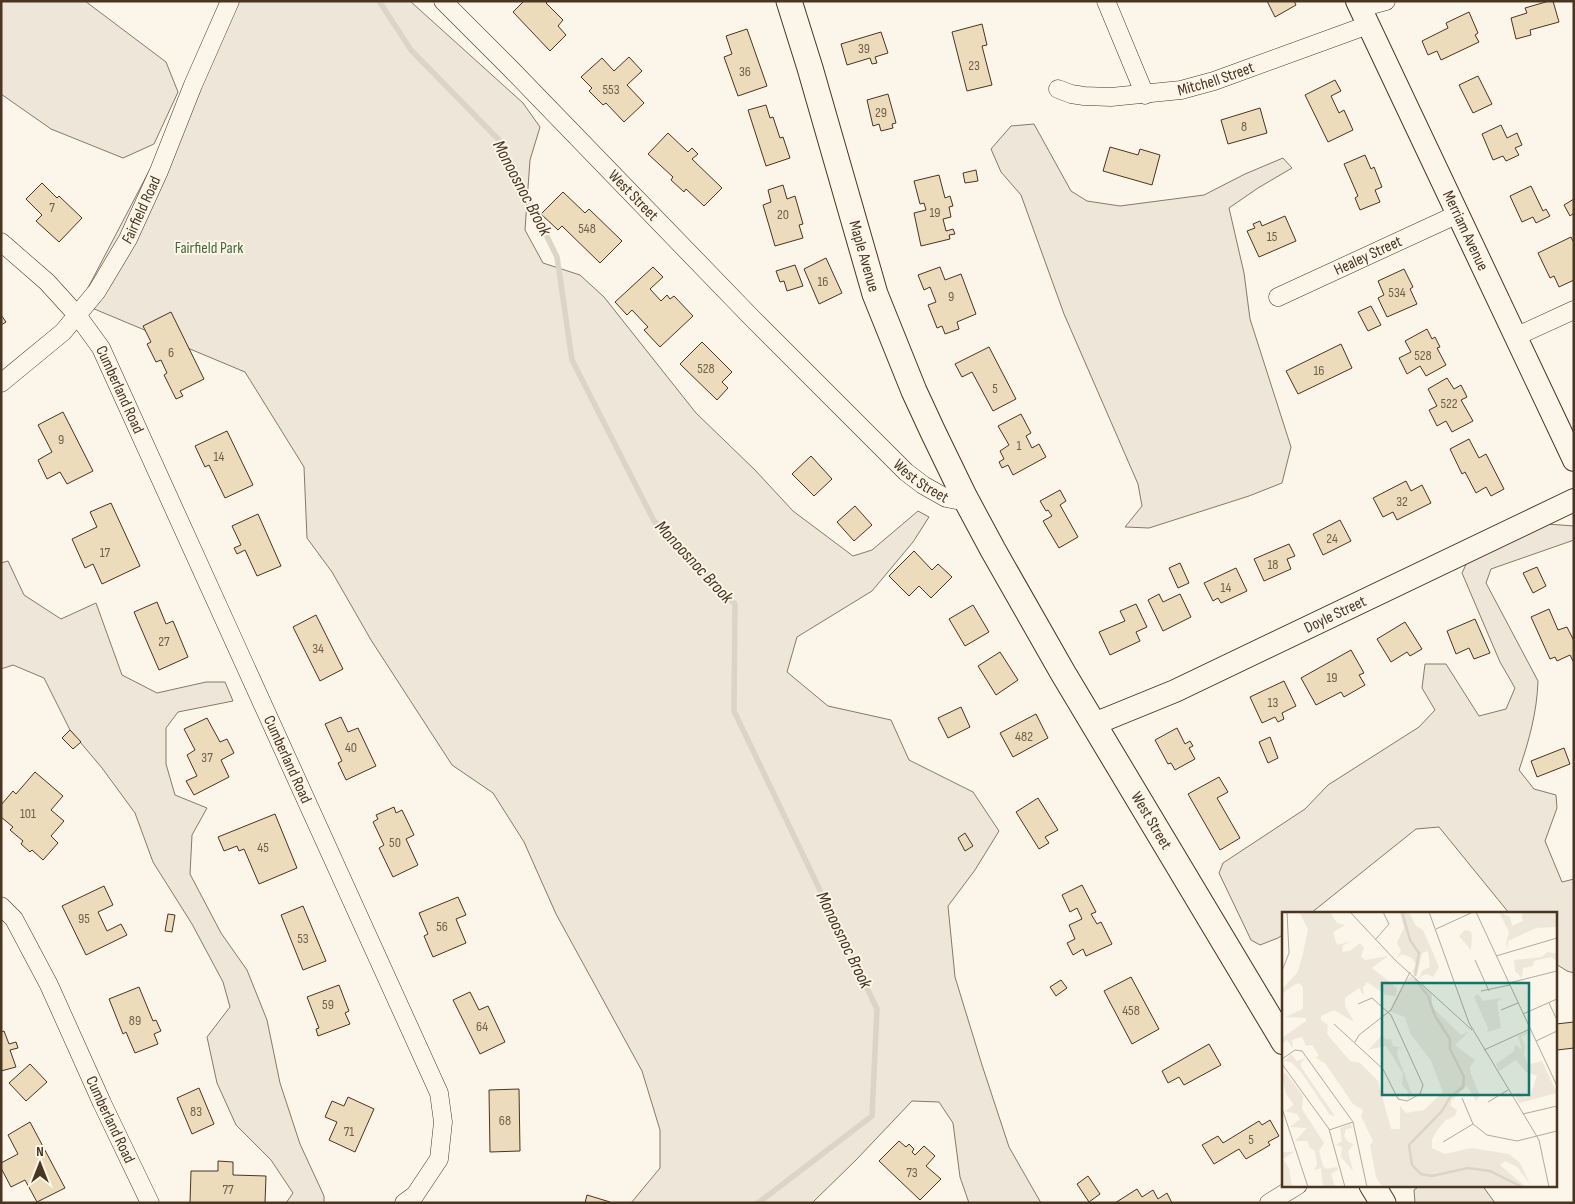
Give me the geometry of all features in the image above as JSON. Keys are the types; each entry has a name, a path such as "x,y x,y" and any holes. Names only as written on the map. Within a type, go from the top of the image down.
{"main road":[{"name":"Maple Avenue","path":"789,1 875,294 914,391 967,502"},
{"name":"West Street","path":"967,502 1094,724 1245,980 1282,1039"},
{"path":"1373,1186 1383,1203"}],"street":[{"name":"Fairfield Road","path":"1,383 63,332 97,291 128,239 230,1"},
{"name":"West Street","path":"443,1 753,319 906,472 923,485 946,498 967,502"},
{"path":"1106,1 1145,95"},
{"name":"Mitchell Street","path":"1058,89 1084,96 1112,97 1181,90 1214,81 1386,1"},
{"name":"Merriam Avenue","path":"1362,11 1574,460"},
{"name":"Healey Street","path":"1278,297 1458,214"},
{"name":"Cumberland Road","path":"1,242 47,282 77,315 101,348 439,1093 443,1122 440,1159 415,1195 404,1203"},
{"path":"1515,337 1574,310"},
{"name":"Doyle Street","path":"1094,724 1175,691 1574,500"},
{"name":"Cumberland Road","path":"1,906 14,919 49,985 102,1103 150,1203"},
{"path":"1269,1203 1296,1186"}],"green space":[{"path":"1,1 85,1 166,62 178,92 154,144 123,158 51,129 1,94"},
{"name":"Fairfield Park","path":"238,1 410,1 523,103 540,127 530,160 525,230 543,263 580,275 604,297 696,413 755,470 793,511 853,556 872,550 918,511 929,517 913,542 872,591 797,637 787,672 828,706 891,720 909,760 973,792 999,831 975,870 948,906 955,977 1009,1147 1041,1203 969,1203 960,1177 953,1123 939,1102 912,1101 812,1203 631,1203 660,1168 660,1130 642,1071 556,914 524,842 493,793 452,765 371,640 332,572 307,538 304,467 245,372 80,303"},
{"path":"1034,124 1071,191 1087,201 1120,206 1204,195 1245,174 1283,158 1292,168 1229,208 1244,273 1250,319 1291,447 1282,483 1249,496 1149,528 1125,527 1142,506 1138,484 1064,314 1021,195 1001,172 991,149 1011,126"},
{"path":"1547,524 1574,526 1574,540 1491,569 1486,583 1538,681 1532,726 1519,770 1534,789 1556,795 1557,808 1545,841 1562,882 1574,879 1574,973 1558,965 1558,912 1508,912 1439,827 1416,829 1312,912 1282,912 1282,935 1260,945 1251,940 1219,873 1223,863 1305,809 1328,785 1419,727 1435,710 1422,688 1425,664 1446,664 1479,716 1506,709 1515,688 1500,662 1462,573 1469,558"},
{"path":"8,561 24,595 61,619 96,603 122,675 157,693 206,682 225,682 233,701 178,712 166,728 166,764 175,795 207,808 192,835 190,874 221,933 247,970 267,1020 280,1083 300,1144 324,1196 324,1203 286,1203 293,1193 271,1160 236,1125 217,1083 207,1037 230,1007 223,982 192,924 153,862 135,813 102,768 70,730 44,678 13,665 1,669 1,563"},
{"path":"1420,1186 1483,1186 1495,1203 1415,1203 1414,1190"}],"building":[{"path":"524,1 548,1 546,3 563,20 558,26 566,35 550,51 513,12"},
{"path":"1267,1 1294,1 1296,5 1275,17"},
{"path":"1553,1 1559,22 1530,30 1531,35 1516,39 1511,18 1527,13 1525,8"},
{"path":"1469,12 1478,33 1475,35 1479,42 1441,60 1437,51 1428,55 1422,41 1448,28 1446,23"},
{"path":"982,24 987,45 982,46 992,85 967,91 952,32"},
{"path":"747,29 767,86 738,96 724,57 732,54 726,36"},
{"path":"881,32 888,53 875,57 877,63 872,64 870,58 847,65 841,44"},
{"path":"629,57 642,71 627,85 644,103 624,122 606,103 603,105 589,91 592,88 581,77 602,58 614,71"},
{"path":"1478,76 1492,104 1473,113 1459,85"},
{"path":"1335,80 1341,91 1331,96 1339,113 1344,110 1353,130 1328,142 1305,95"},
{"path":"888,94 896,123 892,124 893,128 881,131 879,124 873,126 867,100"},
{"path":"766,105 770,118 773,117 780,138 783,137 790,158 766,166 748,110"},
{"path":"1260,108 1267,133 1228,144 1221,120"},
{"path":"1501,125 1507,138 1517,133 1522,145 1515,148 1519,155 1506,161 1503,156 1493,160 1482,134"},
{"path":"668,133 688,152 692,148 698,154 692,159 722,188 704,206 686,189 684,192 671,180 673,177 648,154"},
{"path":"1110,147 1138,155 1140,149 1160,155 1152,185 1103,171"},
{"path":"1365,155 1371,169 1374,167 1382,187 1375,190 1380,202 1360,210 1355,198 1358,196 1344,164"},
{"path":"976,170 978,181 965,183 963,173"},
{"path":"939,175 945,198 950,196 953,206 949,207 951,217 943,219 946,231 953,229 955,234 949,235 950,239 921,246 914,213 926,210 924,203 920,204 914,181"},
{"path":"42,183 82,218 59,242 36,221 42,215 26,199"},
{"path":"783,185 787,199 795,196 803,224 799,225 803,238 775,246 763,205 771,202 768,190"},
{"path":"1531,186 1543,211 1546,209 1550,216 1536,223 1533,217 1522,222 1510,196"},
{"path":"563,192 585,213 589,209 622,241 600,263 562,226 558,230 541,214"},
{"path":"1574,199 1574,213 1570,216 1564,205"},
{"path":"1285,216 1296,241 1259,257 1247,231 1255,228 1253,224 1260,221 1262,226"},
{"path":"1571,237 1574,243 1574,280 1559,287 1554,276 1550,278 1538,253"},
{"path":"826,258 842,293 819,304 804,269"},
{"path":"795,265 803,286 787,291 784,281 780,282 776,271"},
{"path":"653,267 663,277 650,289 661,301 667,295 670,299 674,296 693,316 660,347 644,330 648,327 632,310 627,315 615,302"},
{"path":"940,267 945,280 961,274 976,314 957,322 959,329 945,334 942,326 937,328 928,305 936,302 930,287 924,290 918,275"},
{"path":"1404,269 1413,287 1410,289 1417,304 1387,317 1378,298 1384,295 1378,281"},
{"path":"1371,306 1381,325 1368,331 1358,312"},
{"path":"171,312 204,379 180,391 183,396 176,399 164,375 167,373 161,360 156,362 147,344 151,342 143,326"},
{"path":"1,315 6,322 1,325"},
{"path":"1427,329 1432,339 1435,337 1440,347 1437,348 1446,365 1426,376 1420,366 1407,374 1399,358 1411,352 1405,341"},
{"path":"702,342 732,372 722,382 728,388 717,400 680,364"},
{"path":"1341,344 1352,368 1298,394 1286,371"},
{"path":"989,347 1016,399 993,411 972,372 962,377 955,364"},
{"path":"1447,378 1454,389 1461,385 1467,397 1461,400 1473,421 1452,432 1446,421 1437,426 1429,410 1437,406 1428,389"},
{"path":"63,412 93,471 67,484 60,472 47,479 38,460 52,452 38,425"},
{"path":"1021,414 1031,433 1026,436 1032,448 1039,444 1046,457 1013,475 1008,465 1002,468 999,462 1004,459 1000,451 1009,445 998,426"},
{"path":"227,431 253,485 225,498 209,465 205,467 195,446"},
{"path":"1469,439 1479,458 1486,454 1504,489 1491,496 1486,487 1476,493 1465,472 1462,474 1450,449"},
{"path":"811,456 832,479 814,496 792,474"},
{"path":"1406,481 1411,491 1422,485 1431,503 1397,520 1393,512 1383,517 1373,498"},
{"path":"1060,490 1066,501 1060,505 1078,537 1059,548 1043,521 1052,516 1048,510 1046,511 1040,501"},
{"path":"111,503 140,566 102,584 93,564 85,568 72,539 97,527 90,512"},
{"path":"855,506 872,525 854,541 837,522"},
{"path":"258,514 281,566 257,576 245,550 237,554 234,548 241,545 232,526"},
{"path":"1340,520 1351,541 1323,555 1313,534"},
{"path":"1289,544 1295,556 1287,559 1291,569 1264,581 1254,559"},
{"path":"914,551 932,570 938,564 952,577 931,598 919,586 909,596 889,576"},
{"path":"1180,563 1189,583 1178,588 1169,568"},
{"path":"1537,567 1546,586 1533,593 1523,573"},
{"path":"1236,568 1247,591 1221,603 1218,598 1213,601 1204,583"},
{"path":"1159,594 1163,602 1180,594 1191,617 1163,631 1148,600"},
{"path":"157,602 166,624 173,621 188,657 159,670 134,612"},
{"path":"1136,604 1147,627 1136,632 1140,641 1110,655 1099,632 1125,621 1120,611"},
{"path":"973,605 989,632 965,646 949,619"},
{"path":"1549,609 1558,630 1567,627 1574,641 1574,663 1570,655 1557,661 1555,657 1550,659 1531,617"},
{"path":"316,615 343,669 320,681 293,627"},
{"path":"1475,619 1490,653 1474,659 1469,648 1456,654 1447,631"},
{"path":"1405,622 1422,649 1410,656 1407,652 1391,662 1377,639"},
{"path":"1351,650 1364,673 1359,675 1365,685 1344,697 1341,692 1316,705 1301,678"},
{"path":"1000,652 1018,680 996,695 978,666"},
{"path":"1284,681 1296,706 1282,713 1284,719 1278,722 1275,717 1262,723 1250,697"},
{"path":"961,707 970,727 948,738 938,718"},
{"path":"1036,714 1048,738 1013,757 1000,733"},
{"path":"341,717 348,732 358,728 376,766 346,780 338,763 342,761 325,724"},
{"path":"207,718 220,742 227,739 234,753 221,760 229,777 194,795 186,781 197,776 187,755 195,750 184,729"},
{"path":"1177,728 1185,744 1190,741 1193,746 1189,748 1195,759 1175,770 1171,763 1168,764 1155,740"},
{"path":"70,730 81,742 73,749 62,738"},
{"path":"1270,737 1278,758 1268,763 1259,742"},
{"path":"1564,748 1570,764 1537,777 1531,761"},
{"path":"35,772 63,796 51,810 64,821 51,836 58,843 43,860 32,850 30,852 21,844 23,841 10,830 13,827 1,817 1,805 13,791 16,794"},
{"path":"1219,777 1228,792 1217,798 1240,838 1220,850 1188,794"},
{"path":"1038,798 1058,830 1045,837 1049,843 1039,849 1016,812"},
{"path":"394,807 396,813 402,810 414,835 406,839 418,865 393,877 379,848 384,845 373,822 378,819 376,815"},
{"path":"275,814 297,868 259,884 244,849 239,851 237,846 224,851 218,837"},
{"path":"965,833 973,846 965,851 958,838"},
{"path":"1082,885 1096,912 1091,914 1097,924 1101,922 1112,944 1086,956 1083,949 1073,955 1067,943 1075,939 1069,925 1082,919 1077,908 1070,912 1062,895"},
{"path":"104,886 113,905 98,912 107,931 121,924 127,935 86,955 62,906"},
{"path":"458,897 466,915 456,919 466,943 433,957 424,936 428,934 419,913"},
{"path":"303,906 326,961 303,970 281,915"},
{"path":"168,914 175,915 172,932 165,931"},
{"path":"1131,977 1159,1029 1132,1044 1104,991"},
{"path":"1061,980 1067,988 1056,996 1050,987"},
{"path":"339,985 349,1011 345,1013 350,1024 318,1036 316,1029 319,1028 307,997"},
{"path":"139,987 153,1021 156,1020 161,1031 154,1034 158,1044 135,1053 126,1032 123,1034 109,999"},
{"path":"470,992 479,1010 488,1006 505,1042 480,1054 453,1000"},
{"path":"1574,1022 1574,1048 1558,1050 1558,1024"},
{"path":"4,1031 9,1044 16,1042 18,1048 10,1050 16,1067 1,1071 1,1032"},
{"path":"1209,1044 1221,1065 1184,1085 1179,1077 1168,1083 1162,1071"},
{"path":"30,1064 47,1082 26,1101 9,1083"},
{"path":"199,1088 214,1124 192,1134 177,1098"},
{"path":"519,1089 520,1151 490,1152 489,1090"},
{"path":"348,1097 374,1109 355,1152 329,1140 337,1122 325,1117 332,1101 344,1106"},
{"path":"1270,1120 1279,1136 1268,1142 1270,1145 1246,1159 1239,1149 1214,1164 1202,1145 1218,1136 1223,1143 1259,1121 1262,1125"},
{"path":"30,1122 65,1188 37,1202 25,1180 11,1187 1,1168 1,1163 18,1154 8,1135"},
{"path":"899,1141 906,1147 909,1144 914,1149 912,1152 915,1155 924,1146 935,1156 926,1166 941,1179 920,1200 879,1161"},
{"path":"218,1161 233,1162 233,1175 266,1176 265,1203 190,1203 191,1171 218,1171"},
{"path":"1088,1176 1100,1194 1089,1202 1077,1184"},
{"path":"1137,1189 1142,1197 1153,1190 1158,1199 1167,1193 1172,1203 1115,1203"},
{"path":"587,1195 610,1202 610,1203 585,1203"}],"waterway":[{"name":"Monoosnoc Brook","path":"379,1 411,50 500,141 557,257 572,360 654,521 735,604 734,711 877,1009 872,1116 758,1203"}]}
